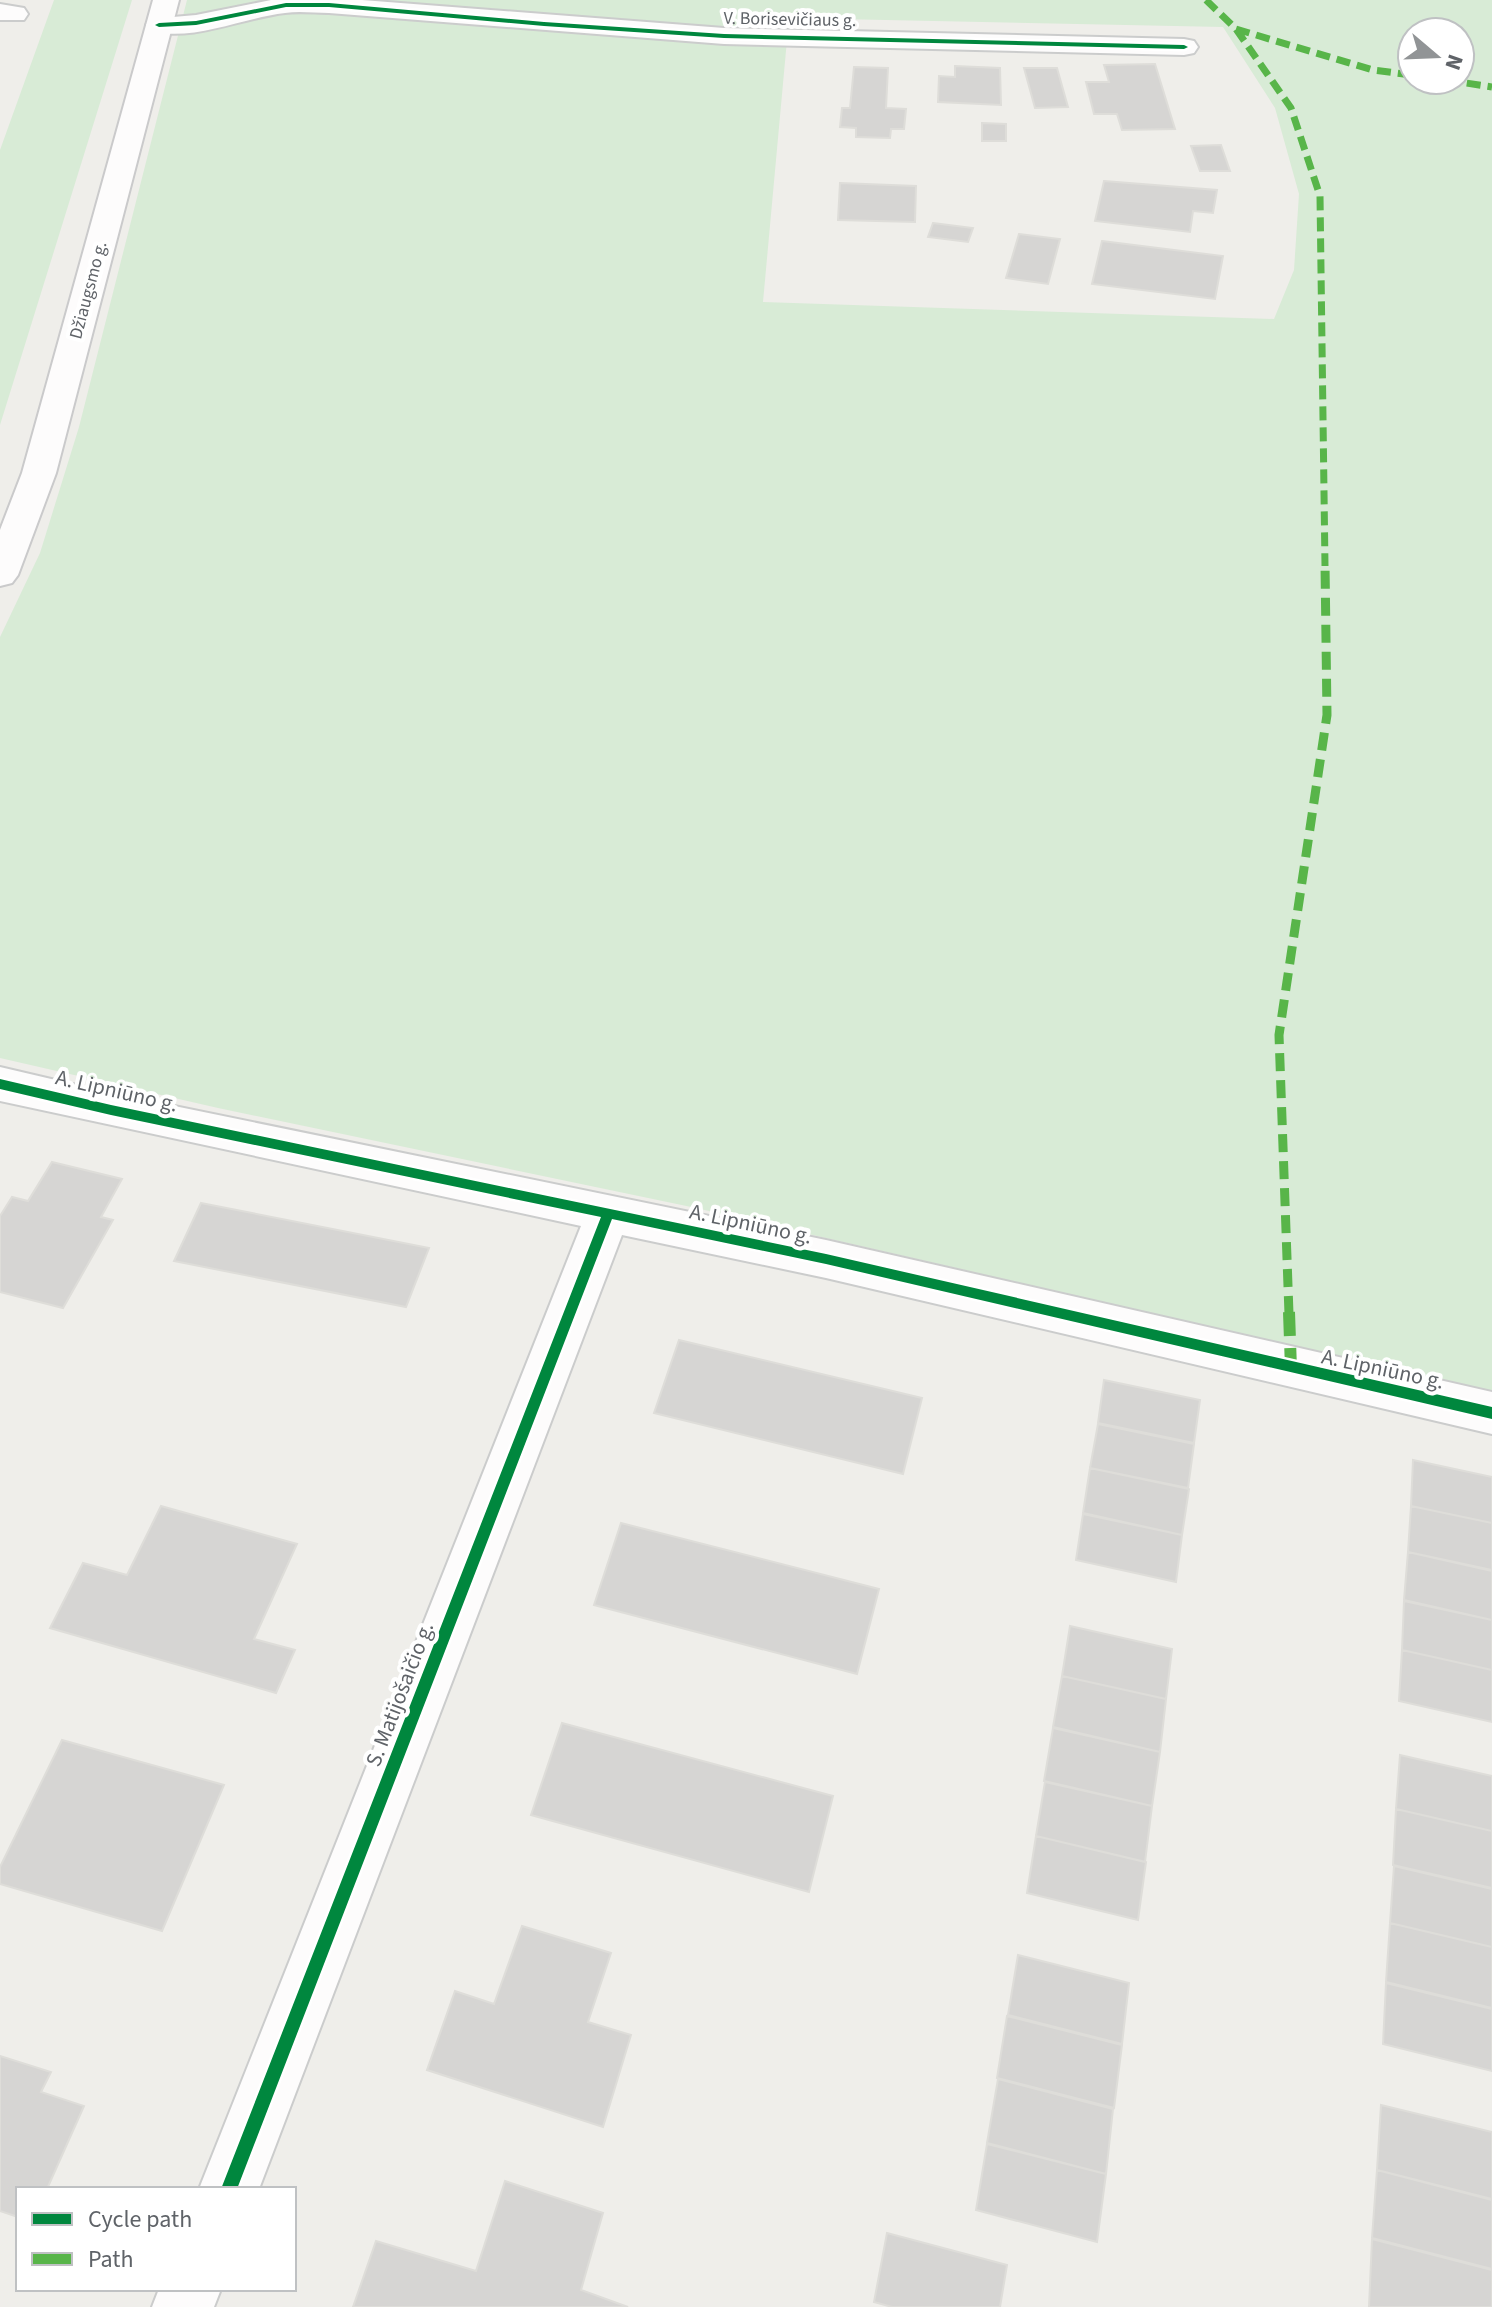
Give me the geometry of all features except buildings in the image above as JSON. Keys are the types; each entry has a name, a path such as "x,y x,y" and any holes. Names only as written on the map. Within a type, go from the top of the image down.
{"street":[{"name":"V. Borisevičiaus g.","path":"162,12 196,23 286,5 329,5 724,36 1184,47"},
{"name":"Džiaugsmo g.","path":"0,575 39,473 162,12"},
{"name":"A. Lipniūno g.","path":"0,1084 111,1110 826,1259 1492,1413"},
{"name":"S. Matijošaičio g.","path":"230,2187 608,1214"}],"green space":[{"path":"54,0 132,0 0,425 0,150"},
{"path":"187,0 1492,0 1492,1392 696,1208 218,1108 0,1058 0,637 40,553 79,427","holes":["789,18 1223,27 1275,108 1299,194 1294,270 1274,319 763,302"]}],"marked path":[{"path":"1206,0 1236,29 1291,108 1320,196 1327,715 1279,1035 1291,1369"},
{"path":"1236,29 1373,70 1396,73"},
{"path":"1476,85 1492,87"}],"cycle path":[{"path":"159,25 196,23 286,5 329,5 724,36 1184,47"},
{"path":"0,1084 111,1110 826,1259 1492,1413"},
{"path":"230,2187 608,1214"}]}
